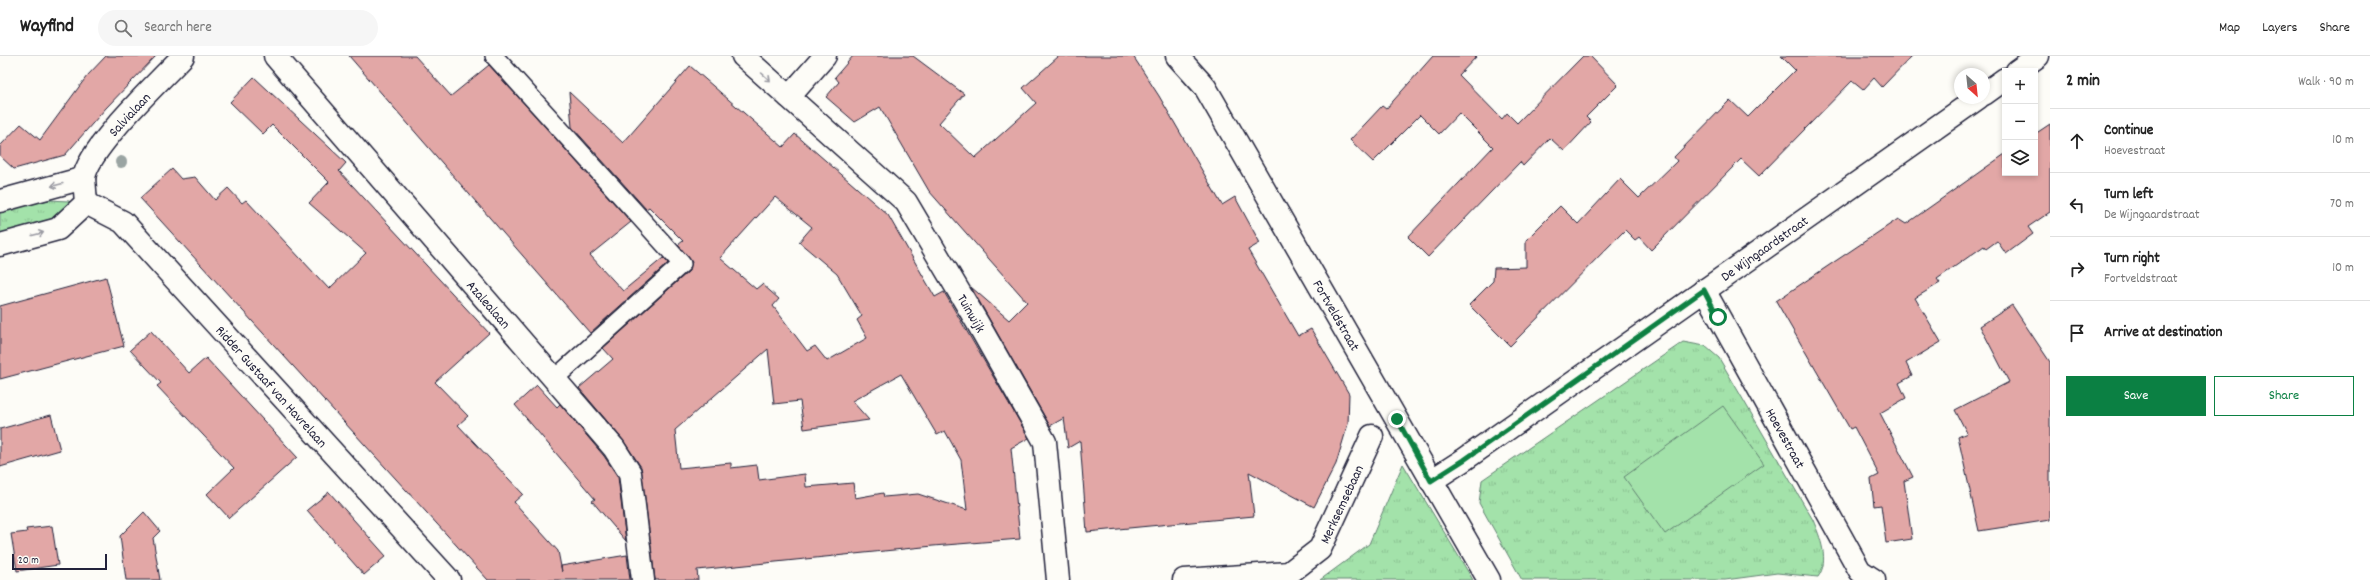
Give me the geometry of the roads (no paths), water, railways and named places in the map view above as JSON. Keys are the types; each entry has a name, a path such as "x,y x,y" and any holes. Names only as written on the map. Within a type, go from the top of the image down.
{"street":[{"name":"Salvialaan","path":"84,178 85,170 97,149 183,56"},
{"name":"Azalealaan","path":"275,56 553,380 614,448 630,473 643,580"},
{"name":"Tuinwijk","path":"743,56 906,202 977,322 1044,442 1058,580"},
{"path":"789,97 826,56"},
{"name":"Fortveldstraat","path":"1177,56 1205,87 1489,580"},
{"path":"2021,68 2038,56"},
{"path":"1990,90 2002,81"},
{"name":"De Wijngaardstraat","path":"1431,481 1464,460 1969,104"},
{"path":"0,201 84,178 86,203 58,229 0,244"},
{"name":"Ridder Gustaaf van Havrelaan","path":"86,203 123,222 449,580"},
{"name":"Hoevestraat","path":"1704,290 1860,571 1874,580"},
{"name":"Merksemsebaan","path":"1184,580 1289,572 1320,549 1372,436"}],"lane":[{"path":"494,56 682,264 553,380"}]}
